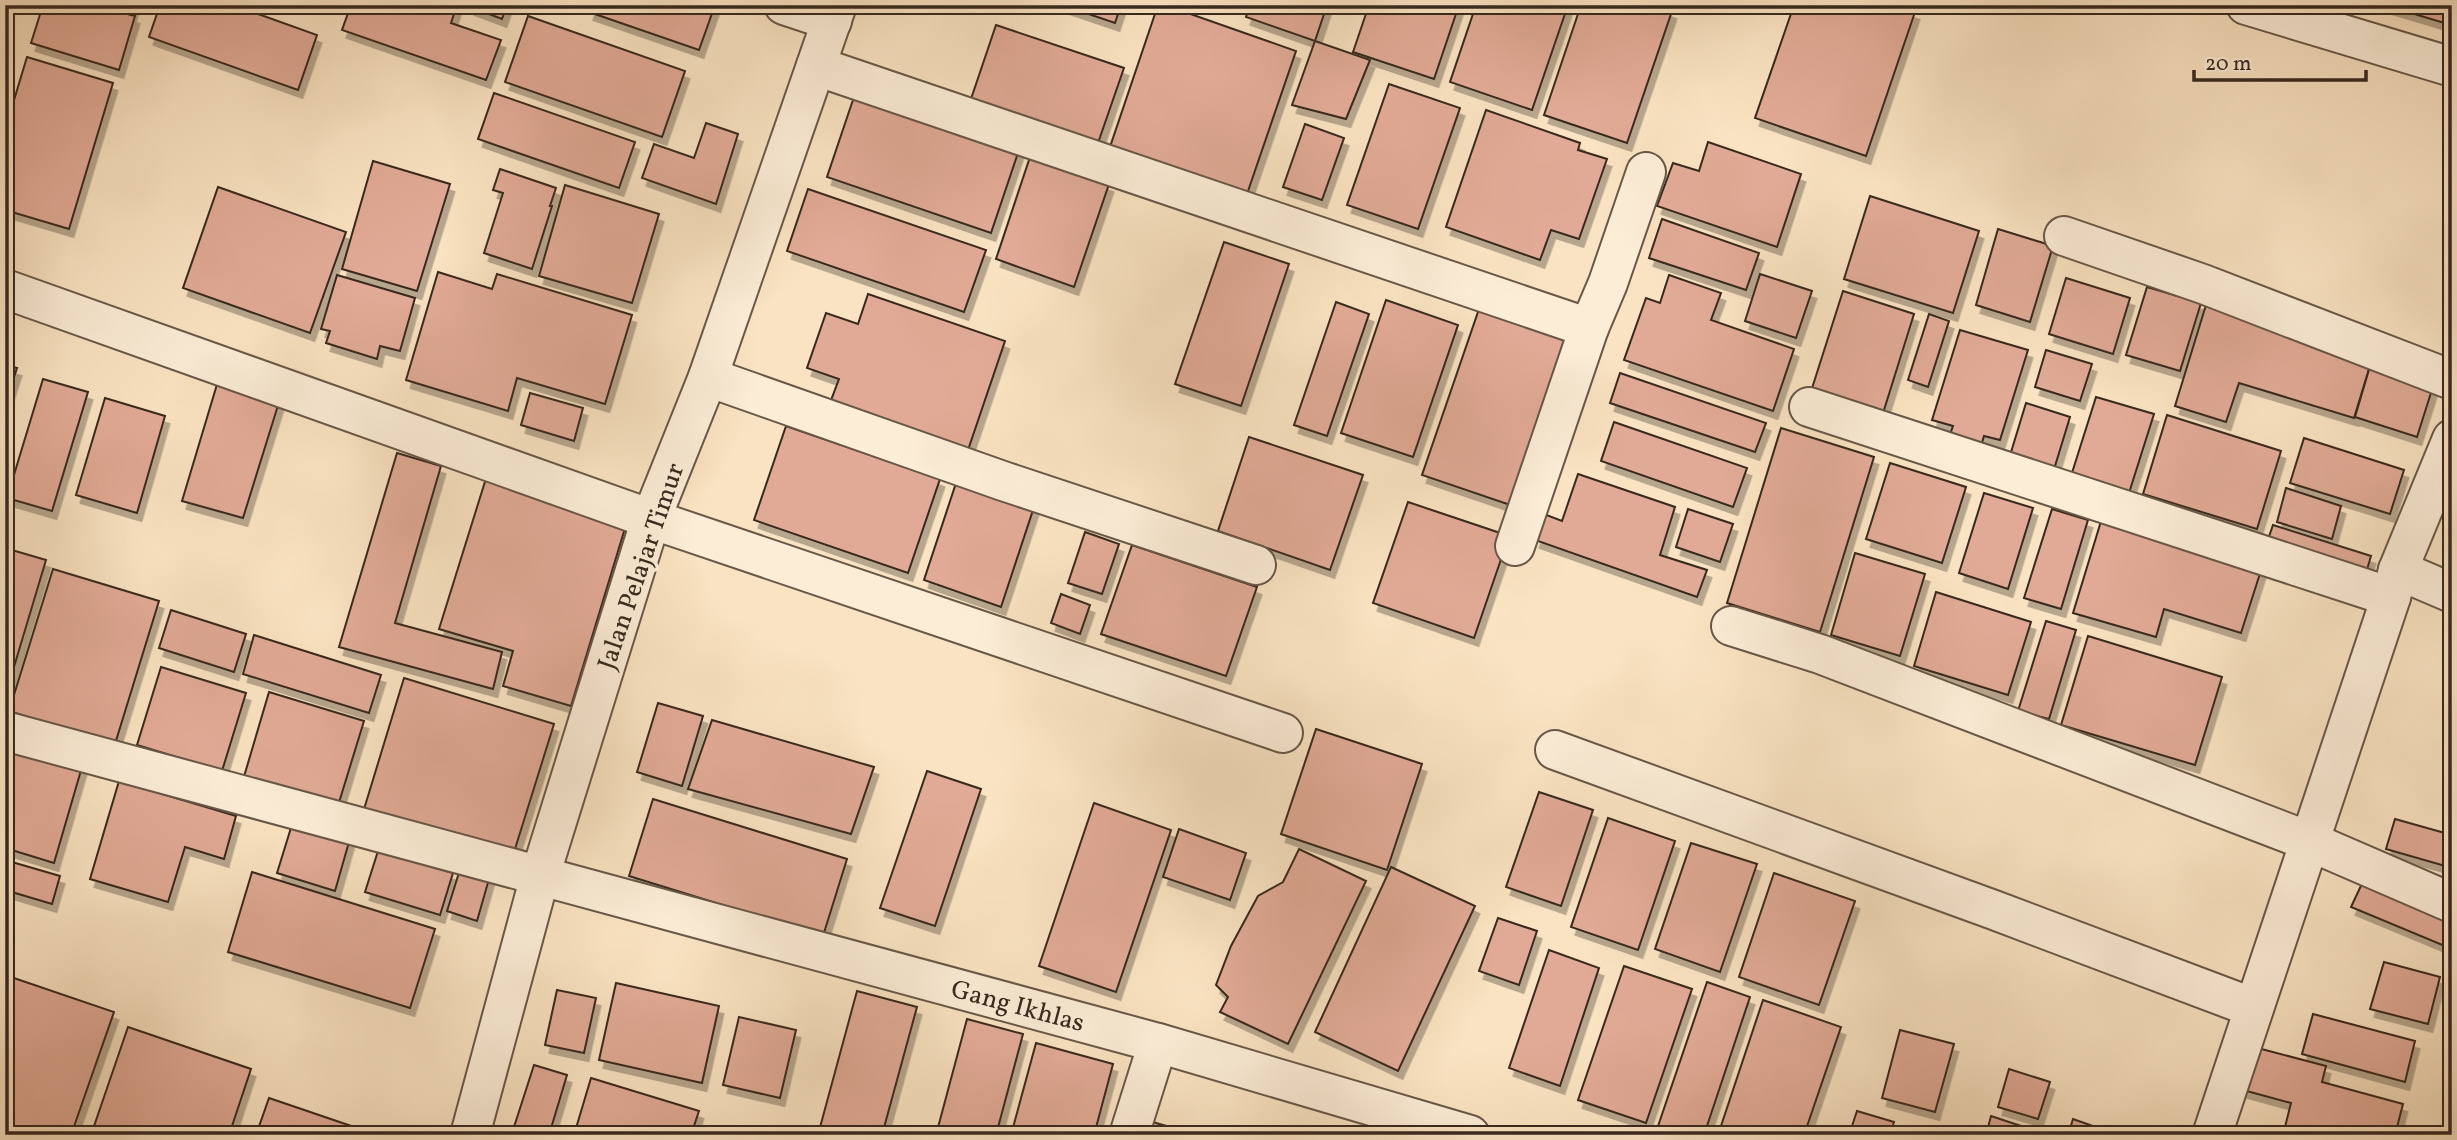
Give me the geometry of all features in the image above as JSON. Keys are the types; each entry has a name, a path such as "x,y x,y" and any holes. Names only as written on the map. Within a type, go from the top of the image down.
{"street":[{"path":"784,5 834,13"},
{"path":"2246,5 2452,67"},
{"name":"Jalan Pelajar Timur","path":"470,1135 552,879 651,519 708,377 834,13"},
{"path":"816,66 1589,328"},
{"path":"1515,546 1589,328 1646,172"},
{"path":"2064,236 2203,284 2452,380"},
{"path":"5,289 651,519 1283,733"},
{"path":"708,377 1003,481 1256,565"},
{"path":"1809,407 2394,584 2452,593"},
{"path":"2212,1135 2311,842 2394,584 2452,439"},
{"path":"1731,626 1820,654 2311,842 2452,903"},
{"name":"Gang Ikhlas","path":"5,731 1158,1043 1470,1135"},
{"path":"1555,750 2254,1008"},
{"path":"1129,1135 1158,1043"}],"building":[{"path":"43,5 99,5 135,16 119,70 31,43"},
{"path":"99,5 134,5 131,15"},
{"path":"160,5 233,5 317,35 298,90 149,37"},
{"path":"351,5 457,5 451,23 501,40 486,80 342,30"},
{"path":"470,5 507,5 502,19"},
{"path":"591,5 715,5 699,50 589,12"},
{"path":"1062,5 1121,5 1115,23"},
{"path":"1158,5 1165,5 1296,51 1247,194 1110,147"},
{"path":"1250,5 1327,5 1315,41 1246,17"},
{"path":"1369,5 1459,5 1434,79 1353,52"},
{"path":"1476,5 1568,5 1532,110 1450,82"},
{"path":"1581,5 1656,5 1672,11 1627,143 1544,115"},
{"path":"1794,5 1894,5 1915,12 1866,156 1755,118"},
{"path":"2384,5 2452,5 2451,25"},
{"path":"528,16 685,71 662,137 505,82"},
{"path":"996,25 1124,68 1098,143 971,99"},
{"path":"1315,41 1370,60 1346,119 1292,105"},
{"path":"27,57 113,83 69,229 5,210 5,130"},
{"path":"1389,84 1460,108 1418,229 1347,205"},
{"path":"857,88 1021,144 991,233 827,177"},
{"path":"494,93 635,142 619,188 478,139"},
{"path":"1486,110 1580,143 1578,150 1607,159 1579,239 1551,230 1540,260 1446,227"},
{"path":"706,123 738,134 716,204 642,178 654,144 694,158"},
{"path":"1305,124 1344,138 1322,200 1283,187"},
{"path":"1708,142 1801,174 1777,247 1657,206 1673,163 1699,171"},
{"path":"1030,157 1109,184 1074,287 996,259"},
{"path":"373,161 450,184 417,291 342,269"},
{"path":"500,169 556,188 532,269 484,253 503,193 493,190"},
{"path":"565,185 659,214 632,303 539,276"},
{"path":"218,187 346,232 310,333 183,288"},
{"path":"808,189 986,250 964,312 787,251"},
{"path":"1870,196 1979,231 1953,313 1844,279"},
{"path":"1662,219 1759,253 1746,290 1649,258"},
{"path":"1998,229 2053,246 2030,322 1976,305"},
{"path":"1224,242 1289,264 1241,406 1175,384"},
{"path":"438,272 492,289 497,274 632,315 605,404 517,378 508,411 406,380"},
{"path":"1760,274 1812,291 1796,338 1745,321"},
{"path":"337,275 415,298 400,351 380,346 377,359 326,343 330,331 321,329"},
{"path":"1669,275 1721,293 1711,320 1794,349 1773,411 1624,360 1646,298 1660,303"},
{"path":"2066,278 2130,298 2113,354 2049,334"},
{"path":"2147,287 2201,303 2180,371 2126,355"},
{"path":"1843,291 1914,314 1879,426 1807,404"},
{"path":"868,294 1005,341 968,450 830,403 839,379 807,368 826,313 858,324"},
{"path":"1386,300 1458,325 1413,457 1341,433"},
{"path":"1336,302 1369,314 1327,436 1294,425"},
{"path":"2206,305 2373,356 2354,418 2239,383 2226,422 2175,406"},
{"path":"1479,309 1576,342 1519,508 1422,475"},
{"path":"1929,314 1949,321 1928,387 1908,380"},
{"path":"1960,330 2028,350 2000,440 1984,436 1978,456 1946,446 1953,426 1932,420"},
{"path":"2046,350 2092,364 2080,401 2035,387"},
{"path":"2373,356 2436,377 2417,437 2355,417"},
{"path":"5,365 17,368 5,406"},
{"path":"1620,373 1766,423 1755,452 1610,403"},
{"path":"43,379 88,392 52,511 7,498"},
{"path":"218,381 280,399 243,518 182,501"},
{"path":"530,393 583,408 574,441 521,425"},
{"path":"2096,397 2154,414 2129,493 2071,476"},
{"path":"105,398 165,416 137,513 76,495"},
{"path":"2026,403 2070,417 2052,476 2008,462"},
{"path":"2167,415 2281,451 2257,529 2143,494"},
{"path":"1614,422 1747,468 1733,507 1601,461"},
{"path":"786,426 940,479 908,573 754,520"},
{"path":"1781,428 1874,457 1820,632 1727,603"},
{"path":"1249,437 1363,475 1330,570 1218,531"},
{"path":"2304,438 2404,470 2390,514 2290,483"},
{"path":"397,453 441,466 395,623 502,652 493,689 339,647"},
{"path":"1890,463 1966,487 1942,563 1866,539"},
{"path":"488,472 629,515 571,706 503,686 513,651 439,629"},
{"path":"1578,474 1675,507 1660,555 1707,570 1697,597 1535,540 1544,514 1562,521"},
{"path":"957,480 1034,507 1001,607 924,580"},
{"path":"2286,488 2341,506 2332,539 2277,522"},
{"path":"1984,493 2033,508 2008,589 1959,573"},
{"path":"1408,502 1509,536 1474,638 1373,603"},
{"path":"1688,509 1733,524 1720,562 1676,547"},
{"path":"2052,509 2088,520 2061,609 2024,598"},
{"path":"2102,518 2263,564 2241,633 2164,609 2156,637 2073,613"},
{"path":"2273,525 2371,556 2364,580 2265,548"},
{"path":"1085,532 1119,544 1102,594 1068,583"},
{"path":"1132,545 1257,587 1226,676 1101,634"},
{"path":"5,548 46,560 5,697"},
{"path":"1855,553 1925,574 1900,656 1831,635"},
{"path":"53,569 159,601 115,744 9,711"},
{"path":"1936,592 2031,622 2008,695 1914,666"},
{"path":"1061,594 1090,605 1080,634 1051,623"},
{"path":"171,610 246,634 234,672 159,648"},
{"path":"2046,621 2076,630 2049,719 2018,711"},
{"path":"254,635 381,675 369,713 243,674"},
{"path":"2088,636 2222,677 2195,765 2061,725"},
{"path":"161,667 246,693 222,771 137,745"},
{"path":"404,678 554,724 510,865 361,819"},
{"path":"269,692 364,721 337,809 243,780"},
{"path":"658,703 703,716 682,786 637,772"},
{"path":"712,720 874,767 851,834 688,789"},
{"path":"1316,729 1422,764 1387,870 1281,834"},
{"path":"5,744 82,767 54,863 5,848"},
{"path":"927,771 981,789 935,926 880,908"},
{"path":"119,781 236,816 224,859 185,847 168,902 90,879"},
{"path":"1539,792 1593,810 1561,906 1506,887"},
{"path":"653,799 847,859 823,936 629,876"},
{"path":"1094,803 1171,830 1116,992 1039,966"},
{"path":"294,818 351,835 335,891 277,873"},
{"path":"1608,818 1675,841 1638,950 1571,927"},
{"path":"2395,819 2452,835 2452,868 2386,849"},
{"path":"1179,829 1246,853 1230,900 1163,877"},
{"path":"1691,843 1757,864 1720,972 1655,949"},
{"path":"1299,849 1366,881 1288,1044 1220,1012 1228,997 1216,985 1231,946 1258,896 1283,882"},
{"path":"378,851 453,873 440,915 365,892"},
{"path":"5,860 60,876 52,904 5,890"},
{"path":"462,863 491,872 477,921 447,911"},
{"path":"1391,867 1475,906 1398,1071 1315,1032"},
{"path":"252,872 435,929 410,1008 228,952"},
{"path":"1774,873 1855,901 1819,1005 1739,977"},
{"path":"2366,875 2452,911 2452,949 2351,907"},
{"path":"1498,918 1537,931 1519,985 1479,971"},
{"path":"1549,950 1599,968 1560,1086 1509,1068"},
{"path":"2384,962 2440,977 2428,1024 2370,1009"},
{"path":"1624,966 1692,989 1646,1123 1578,1100"},
{"path":"5,975 114,1012 71,1135 5,1135"},
{"path":"1707,982 1750,997 1704,1135 1655,1135"},
{"path":"616,983 719,1006 702,1083 599,1060"},
{"path":"557,990 596,998 584,1053 545,1045"},
{"path":"857,991 917,1007 882,1135 833,1135 819,1131"},
{"path":"1763,1000 1841,1027 1804,1135 1718,1135"},
{"path":"2313,1014 2415,1041 2405,1082 2302,1054"},
{"path":"739,1017 796,1030 780,1098 723,1085"},
{"path":"967,1019 1023,1034 996,1135 936,1135"},
{"path":"128,1027 251,1069 229,1135 91,1135"},
{"path":"1900,1030 1954,1044 1935,1112 1882,1098"},
{"path":"1036,1043 1113,1064 1094,1135 1011,1135"},
{"path":"2254,1047 2326,1066 2322,1082 2403,1104 2395,1135 2283,1135 2291,1103 2243,1090"},
{"path":"534,1065 567,1075 549,1135 528,1135 513,1130"},
{"path":"2009,1069 2050,1082 2038,1119 1998,1107"},
{"path":"591,1078 699,1111 691,1135 574,1135"},
{"path":"269,1098 360,1129 358,1135 256,1135"},
{"path":"1857,1111 1894,1122 1890,1135 1849,1135"},
{"path":"1991,1116 2027,1128 2025,1135 1986,1135"},
{"path":"2073,1119 2118,1135 2068,1135"},
{"path":"1149,1121 1198,1135 1145,1135"}]}
